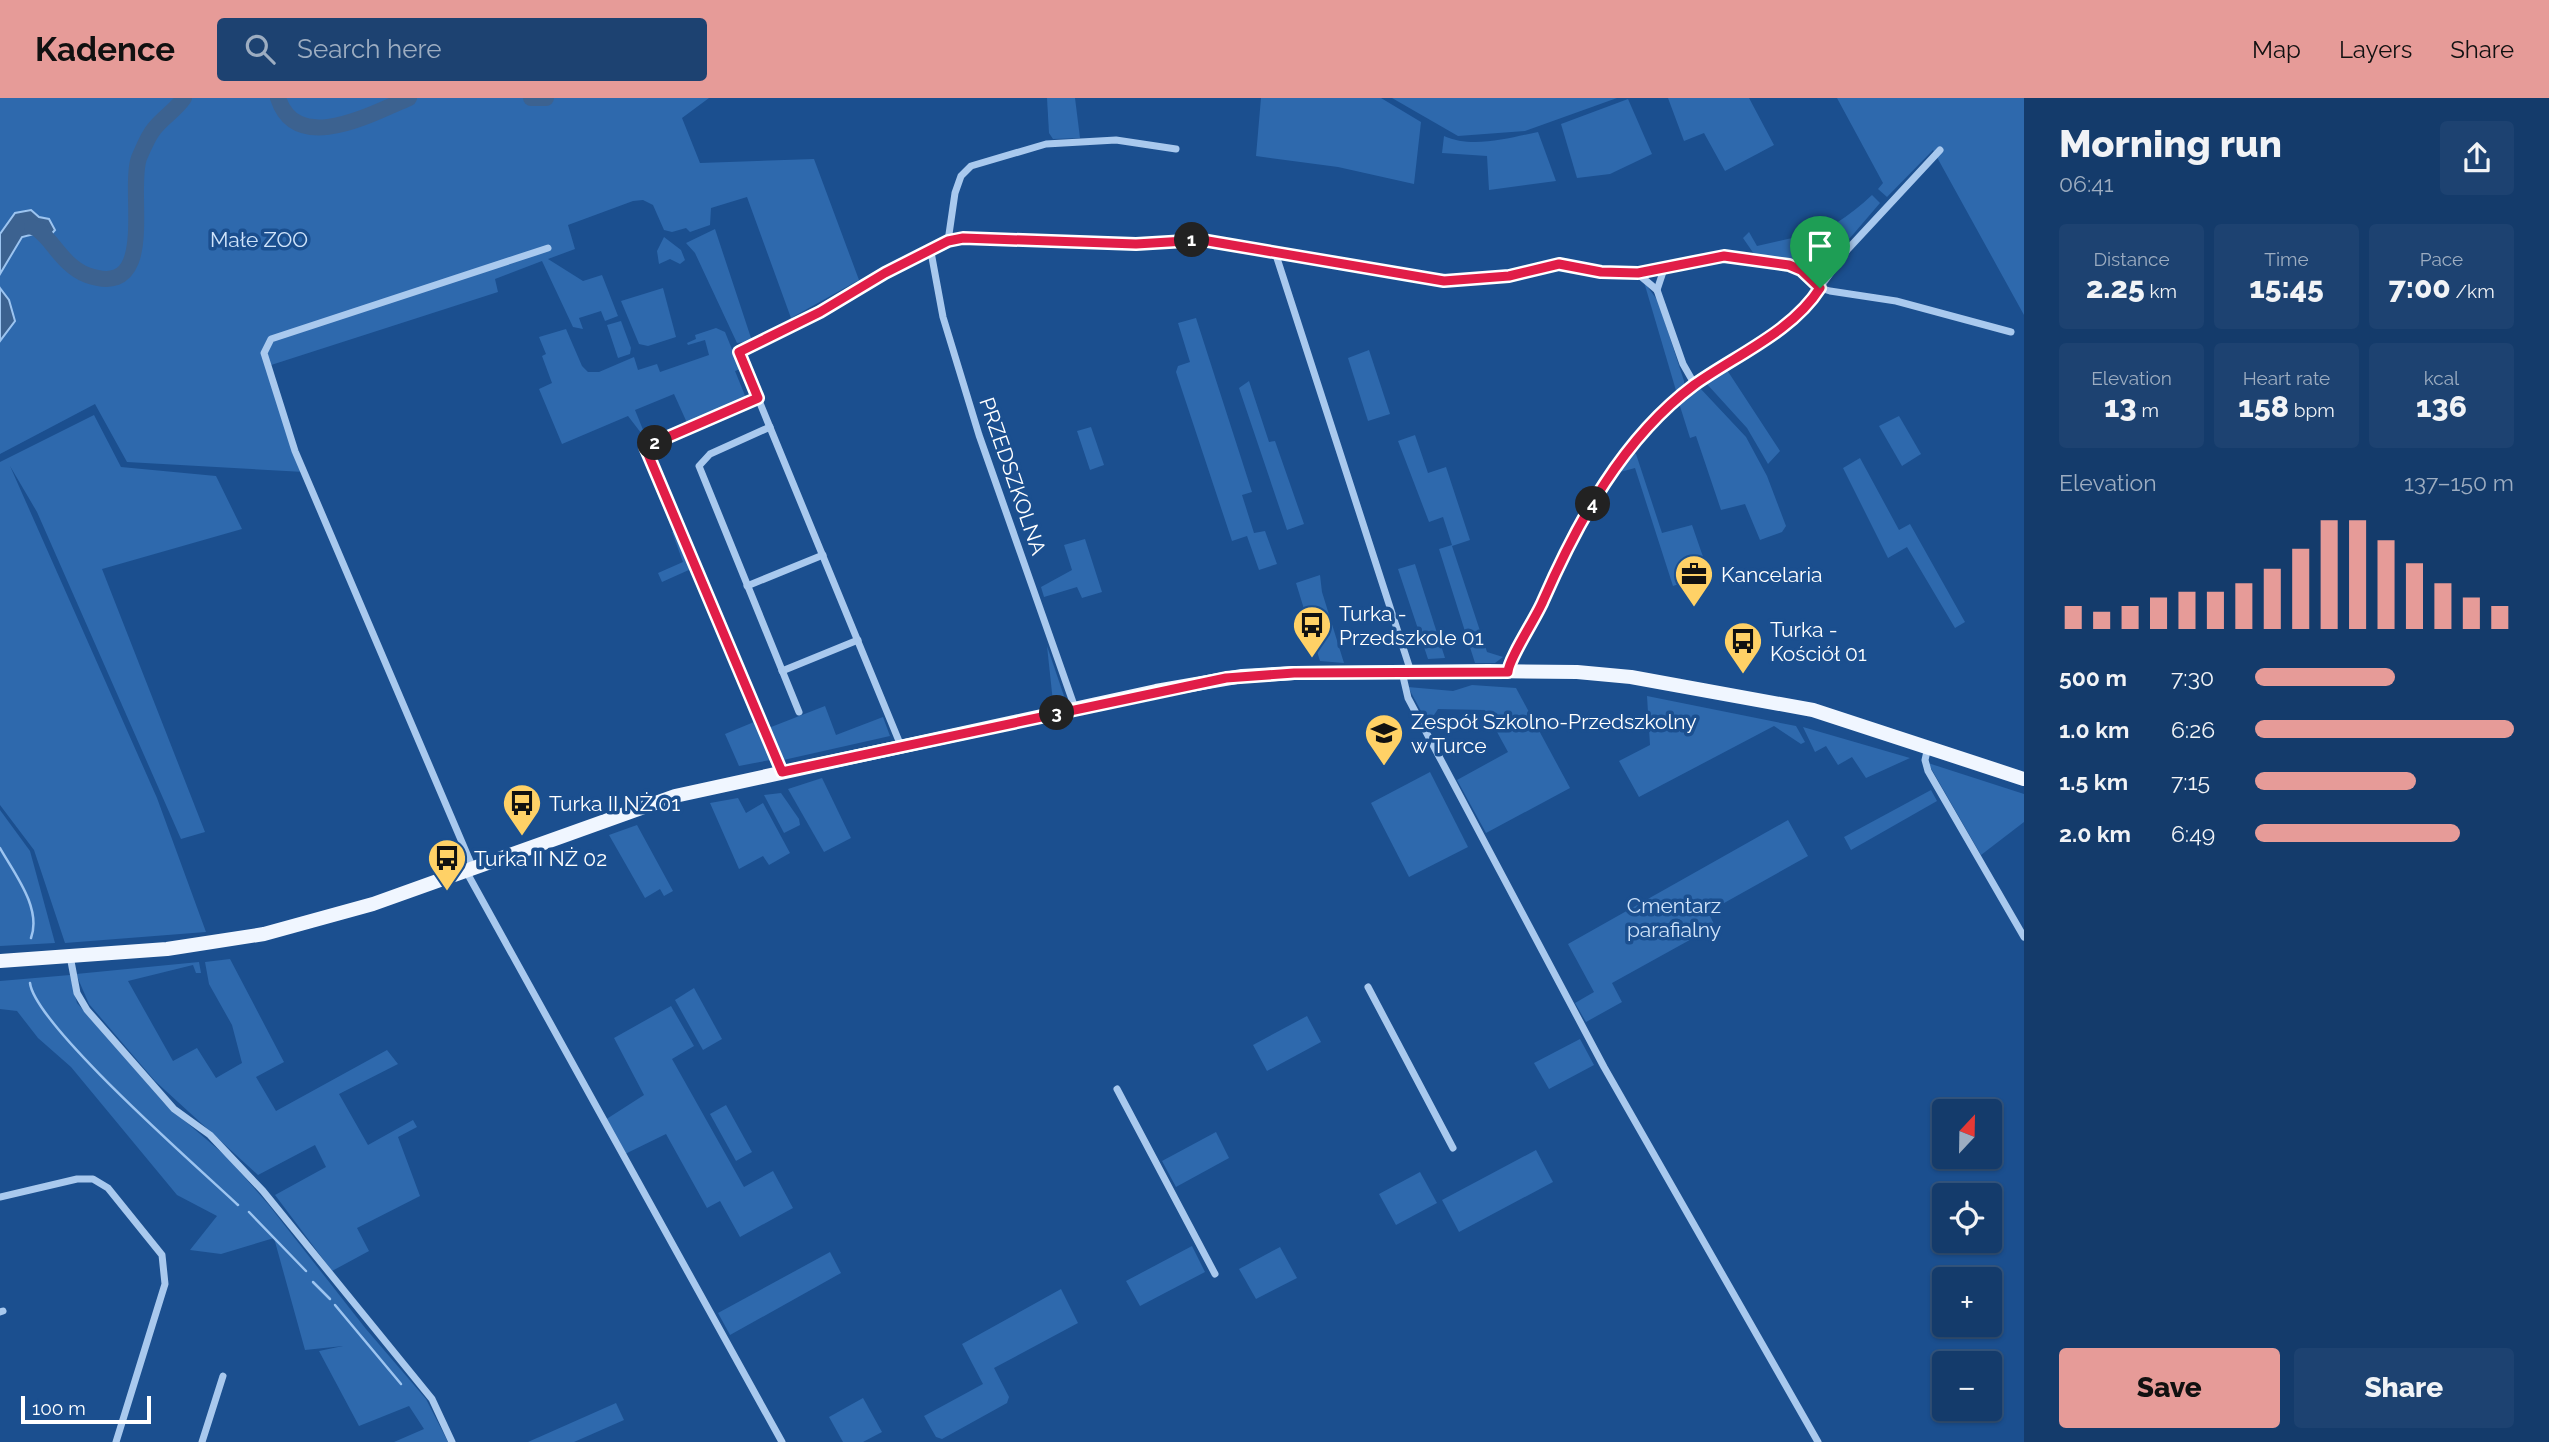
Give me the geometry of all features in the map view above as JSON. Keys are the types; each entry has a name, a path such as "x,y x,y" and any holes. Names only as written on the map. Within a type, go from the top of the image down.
{"main road":[{"path":"0,961 199,945 264,934 346,913 635,808 782,772 1226,678 1283,673 1407,672 1616,675 1755,697 1840,717 2024,779"}],"street":[{"path":"948,241 955,192 961,176 971,166 1046,144 1116,140 1177,149"},
{"path":"1508,672 1509,663 1533,624 1562,555 1641,435 1695,385 1783,325 1813,299 1887,204 1940,150"},
{"path":"901,747 739,352 820,312 875,278 931,252 948,241 987,238 1136,244 1195,239 1444,281 1509,276 1559,264 1601,272 1638,273 1714,256 1731,257 1789,265 1801,270 1820,288 1896,301 2011,332"},
{"path":"548,248 271,339 264,353 295,451 470,869 782,1442"},
{"name":"PRZEDSZKOLNA","path":"931,252 943,317 979,435 1076,709"},
{"path":"1275,252 1407,672 1408,698 1508,890 1669,1184 1818,1442"},
{"path":"1657,290 1664,269"},
{"path":"1638,273 1657,290 1683,364 1695,385"},
{"path":"758,398 645,447 782,772"},
{"path":"770,427 710,454 699,466 799,712"},
{"path":"747,586 823,555"},
{"path":"782,671 858,640"},
{"path":"1928,746 1925,760 1928,771 2024,937"},
{"path":"70,955 77,993 88,1010 155,1089 231,1155 264,1191 432,1399 452,1442"},
{"path":"1368,988 1453,1148"},
{"path":"1117,1089 1215,1274"},
{"path":"0,1197 77,1179 93,1179 108,1188 162,1255 165,1284 116,1442"},
{"path":"202,1442 223,1376"}],"green space":[{"name":"Małe ZOO","path":"0,98 709,98 682,118 700,163 814,159 859,280 791,318 747,197 711,208 710,225 690,232 686,228 672,232 664,230 653,205 643,200 633,201 568,225 575,249 548,259 583,281 602,275 618,316 605,321 601,311 579,318 583,329 573,327 542,261 495,279 498,292 268,366 304,472 127,462 95,404 0,454"},
{"path":"1047,98 1075,98 1080,138 1053,139 1049,133"},
{"path":"1261,98 1381,98 1421,122 1414,184 1338,167 1256,156"},
{"path":"1392,98 1617,98 1525,131 1458,136"},
{"path":"1668,98 1749,98 1774,145 1725,171 1704,133 1684,141"},
{"path":"1837,98 2024,98 2024,315 1933,150 1887,197 1878,189 1883,183"},
{"path":"1628,99 1652,154 1610,174 1577,178 1561,124"},
{"path":"1538,132 1556,181 1489,190 1487,156 1442,153 1444,136 1478,142"},
{"path":"1872,195 1880,203 1820,273 1787,259 1754,254 1743,238 1749,232 1757,246 1792,238 1794,242 1805,239 1836,223"},
{"path":"715,229 752,341 737,343 695,253 686,243"},
{"path":"664,237 681,250 685,260 680,264 670,259 659,264 657,251"},
{"path":"1644,282 1658,301 1684,381 1684,389 1677,394"},
{"path":"663,288 676,337 648,346 639,344 621,301"},
{"path":"1196,318 1252,492 1242,495 1254,533 1265,531 1277,564 1259,570 1247,536 1232,541 1176,372 1178,366 1190,362 1178,323"},
{"path":"621,321 631,348 630,354 618,358 607,325"},
{"path":"716,328 725,332 740,369 735,371 746,398 688,425 674,394 635,410 648,442 628,416 562,444 539,389 552,383 542,356 546,354 539,337 566,329 582,366 588,372 599,372 634,357 638,370 657,364 660,372 709,355 705,340 688,345 687,343 696,339 695,335"},
{"path":"1369,350 1390,414 1368,421 1348,358"},
{"path":"1727,370 1780,451 1768,464 1747,428 1706,383"},
{"path":"1249,381 1269,442 1275,441 1304,524 1287,530 1239,388"},
{"path":"1699,387 1746,437 1767,476 1786,526 1782,532 1760,540 1745,504 1721,510 1696,436 1690,438 1679,403"},
{"path":"94,415 121,467 216,476 242,529 102,569 205,832 181,839 37,512 10,466 157,798 206,932 65,943 34,850 0,805 0,462"},
{"path":"1899,416 1921,454 1902,466 1879,426"},
{"path":"1091,427 1104,465 1090,470 1077,431"},
{"path":"1415,435 1428,473 1446,467 1470,540 1452,546 1487,652 1503,657 1495,663 1475,663 1439,549 1452,545 1443,517 1429,522 1398,441"},
{"path":"1632,452 1636,454 1662,533 1692,525 1709,574 1673,586 1635,468 1620,472"},
{"path":"1860,458 1899,530 1910,524 1965,622 1955,628 1907,547 1888,558 1843,468"},
{"path":"676,531 691,569 662,582 658,573 683,562 672,532"},
{"path":"1085,539 1102,592 1082,598 1077,587 1044,597 1041,587 1072,570 1064,545"},
{"path":"1415,564 1445,658 1428,659 1398,569"},
{"path":"1320,575 1322,592 1344,663 1320,661 1296,583"},
{"path":"1047,646 1064,696 1063,699 1053,702"},
{"path":"1472,685 1516,688 1570,788 1486,833 1457,780 1508,752 1485,710 1438,709 1428,724 1408,687 1453,691"},
{"path":"1647,696 1796,726 1805,742 1801,744 1774,726 1639,797 1619,761 1650,745"},
{"path":"825,706 836,735 883,717 890,736 779,761 766,729"},
{"path":"754,722 770,760 739,766 725,734"},
{"path":"1803,727 1910,758 1866,778 1852,757 1838,765 1826,746 1815,752"},
{"path":"1928,763 2024,794 2024,822 1981,855"},
{"path":"1430,772 1468,847 1409,877 1371,803"},
{"path":"822,778 851,838 824,852 788,789"},
{"path":"1931,790 1937,801 1851,850 1844,837"},
{"path":"781,793 799,819 800,825 784,833 764,795"},
{"path":"738,798 746,813 763,803 790,853 769,865 763,856 739,869 710,803"},
{"path":"0,810 30,851 55,943 0,946"},
{"name":"Cmentarz parafialny","path":"1788,820 1808,856 1708,912 1715,926 1612,983 1622,1002 1586,1022 1575,1003 1594,992 1568,944"},
{"path":"637,825 673,891 664,896 660,889 645,898 609,835"},
{"path":"230,959 284,1062 256,1077 276,1111 387,1050 398,1064 339,1094 368,1145 413,1120 417,1127 398,1137 420,1196 357,1228 369,1251 332,1271 275,1195 326,1167 315,1145 258,1175 155,1081 89,1004 76,974 199,962 201,973 196,973 193,965 128,981 173,1061 197,1048 216,1078 242,1063 232,1025 209,984 205,962"},
{"path":"70,975 77,1003 165,1104 227,1157 268,1204 366,1329 426,1399 448,1442 394,1442 424,1429 409,1406 359,1426 319,1351 343,1346 305,1350 274,1238 221,1254 190,1250 217,1216 177,1195 71,1067 38,1038 17,1011 0,1009 0,981"},
{"path":"694,988 722,1039 703,1050 675,1000"},
{"path":"671,1006 694,1046 672,1059 744,1187 773,1171 793,1208 740,1237 720,1201 707,1208 666,1134 625,1154 605,1120 644,1095 614,1038"},
{"path":"1307,1016 1321,1042 1267,1071 1253,1045"},
{"path":"1580,1039 1594,1065 1549,1089 1534,1063"},
{"path":"726,1105 752,1152 736,1161 710,1114"},
{"path":"1216,1132 1229,1158 1176,1187 1162,1161"},
{"path":"1536,1150 1553,1182 1459,1232 1442,1200"},
{"path":"1420,1172 1437,1203 1396,1225 1379,1194"},
{"path":"1192,1246 1205,1272 1140,1306 1126,1281"},
{"path":"1280,1247 1297,1278 1256,1299 1239,1269"},
{"path":"830,1252 841,1273 730,1335 718,1313"},
{"path":"1061,1289 1078,1323 994,1368 1009,1397 1007,1403 942,1439 936,1437 924,1416 983,1384 962,1344"},
{"path":"863,1398 882,1432 863,1442 843,1442 829,1417"},
{"path":"616,1403 624,1420 574,1442 528,1442"}],"shaded area":[{"path":"31,210 39,217 49,219 55,230 46,240 34,234 22,237 0,274 0,234 15,213"},
{"path":"0,288 9,300 15,321 0,341"}],"waterway":[{"path":"32,227 44,234 69,264 87,275 109,279 124,272 132,258 136,239 136,174 139,158 152,132 184,98"},
{"path":"278,98 288,115 301,125 318,127 357,120 409,98"},
{"path":"531,98 546,98"},
{"path":"0,848 30,903 33,915 31,938"},
{"path":"30,983 39,1003 88,1062 156,1130 238,1205"},
{"path":"249,1212 306,1271"},
{"path":"313,1282 330,1299"},
{"path":"335,1305 401,1384"}],"place":[{"name":"Kancelaria","path":"1694,608"},
{"name":"Turka - Przedszkole 01","path":"1312,659"},
{"name":"Turka - Kościół 01","path":"1743,675"},
{"name":"Zespół Szkolno-Przedszkolny w Turce","path":"1384,767"},
{"name":"Turka II NŻ 01","path":"522,837"},
{"name":"Turka II NŻ 02","path":"447,892"}],"route":[{"path":"963,238 1136,244 1195,239 1364,265 1444,281 1509,276 1559,264 1601,272 1638,273 1724,256 1789,265 1812,278 1820,288 1813,299 1783,325 1674,402 1634,443 1562,555 1533,624 1509,663 1508,672 1294,673 1226,678 782,772 645,447 758,398 739,352 820,312 885,273 931,252 948,241 963,238"}]}
